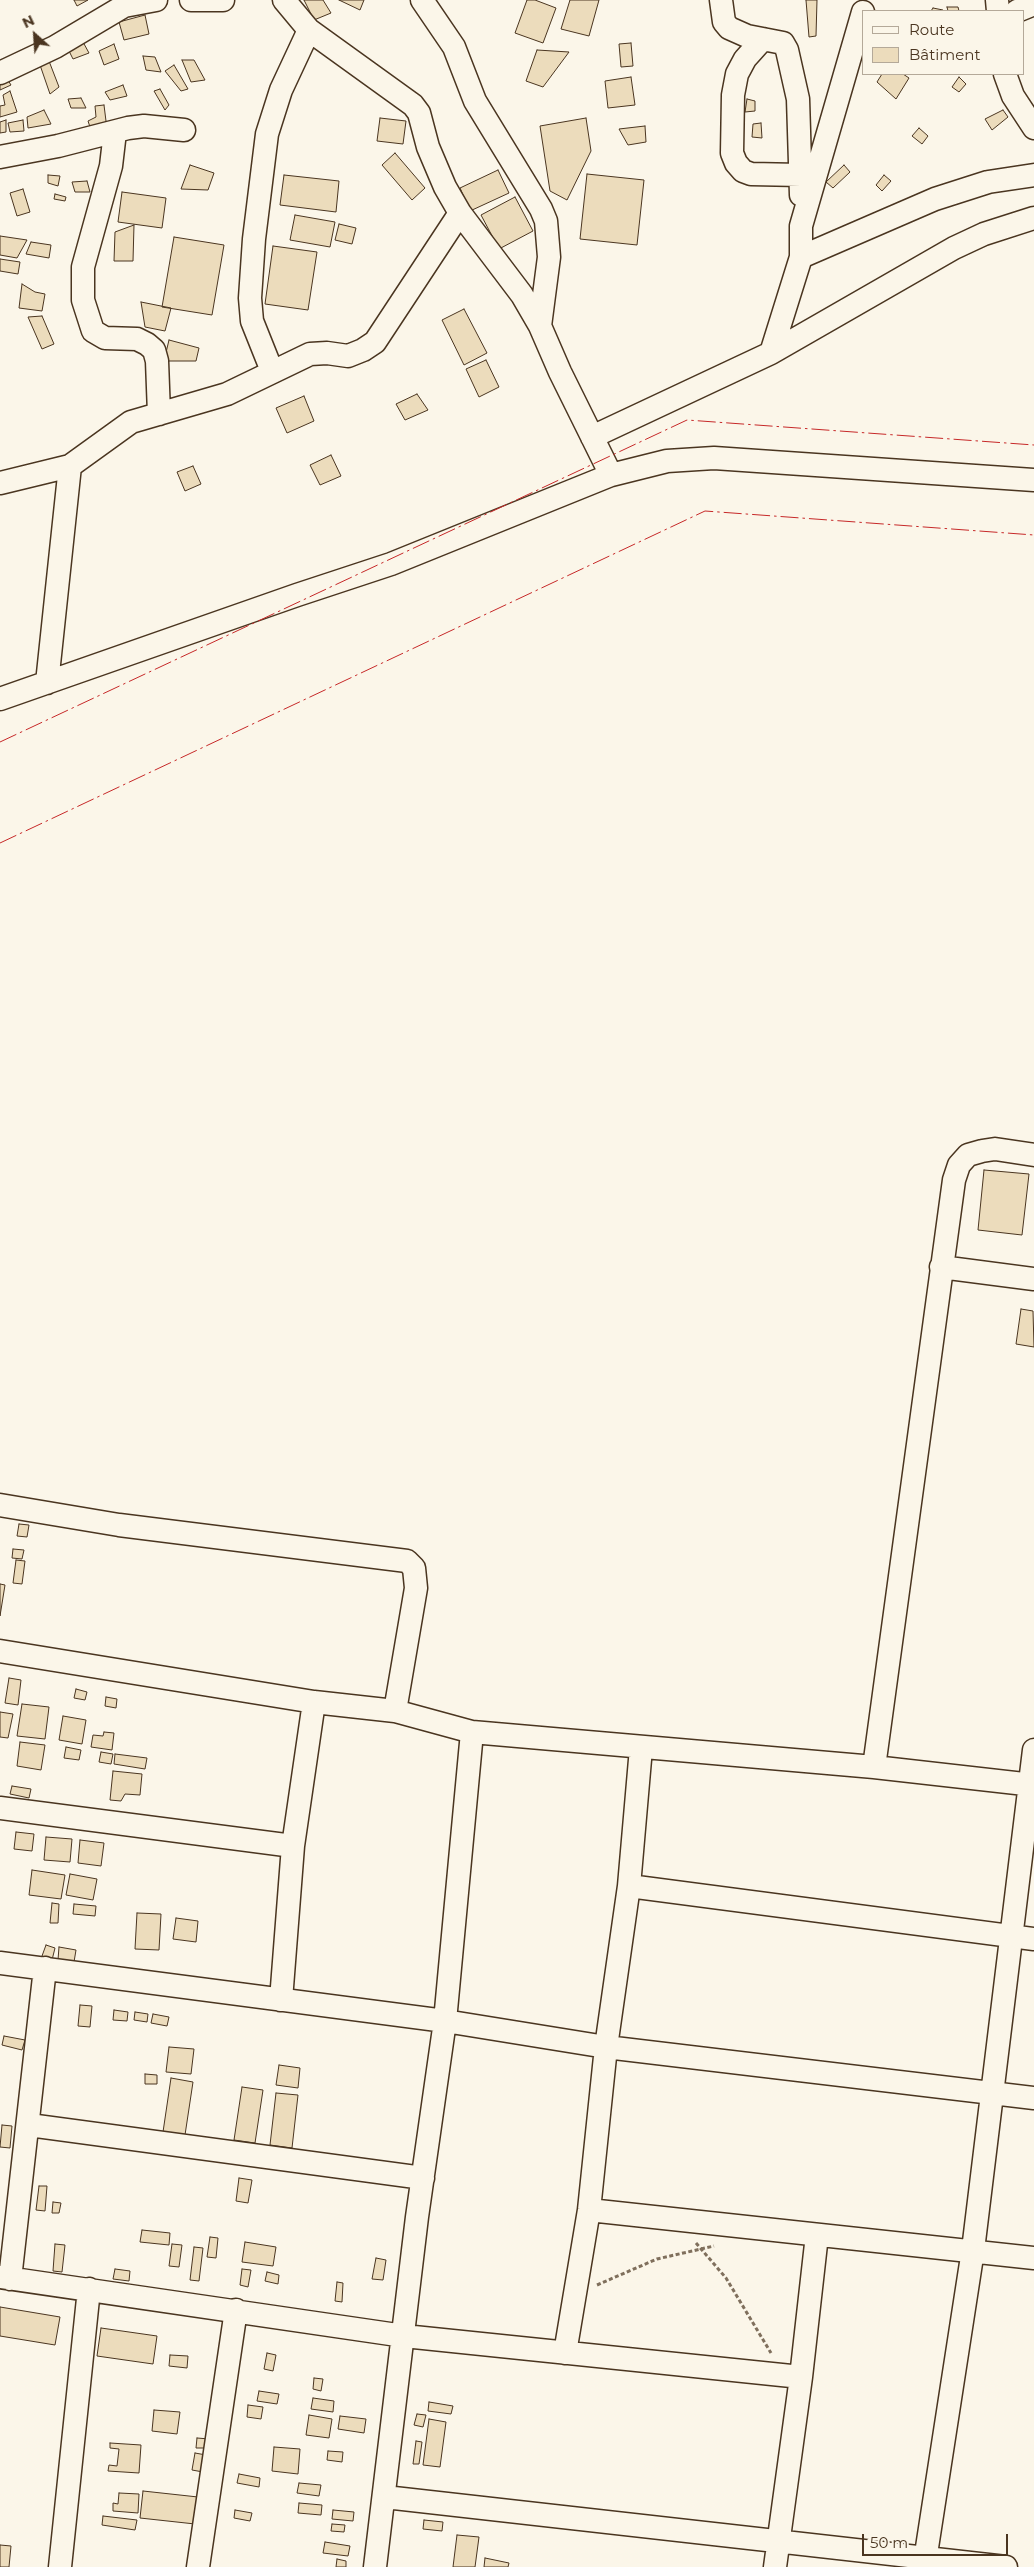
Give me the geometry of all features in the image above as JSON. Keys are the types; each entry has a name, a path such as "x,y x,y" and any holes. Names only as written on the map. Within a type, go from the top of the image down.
{"street":[{"path":"0,73 55,47 124,6 156,0"},
{"path":"191,0 223,0"},
{"path":"284,0 309,30 413,105 424,127 435,165 460,213 522,296 540,326 560,372 611,475"},
{"path":"422,0 454,47 475,101 541,209 546,221 549,257 540,326"},
{"path":"720,0 724,22 729,28 783,43 790,60 798,99 801,175 801,257 771,353"},
{"path":"1019,10 1034,4"},
{"path":"801,226 862,15"},
{"path":"272,372 252,321 250,298 254,239 267,134 281,90 309,30"},
{"path":"763,39 745,59 737,74 733,95 732,153 736,163 743,171 751,174 801,175"},
{"path":"1005,75 1013,96 1034,128"},
{"path":"0,157 144,126 184,130"},
{"path":"114,132 111,166 84,267 82,300 93,331 106,338 137,339 154,350 157,361 159,414"},
{"path":"801,257 935,199 988,182 1034,175"},
{"path":"0,483 70,466 130,422 227,394 252,384 310,354 327,353 348,356 374,342 460,213"},
{"path":"592,437 771,353 954,248 984,234 1034,218"},
{"path":"0,699 391,564 611,475 667,461 714,458 1034,480"},
{"path":"46,683 70,466"},
{"path":"874,1767 954,1180 959,1166 968,1155 982,1150 996,1149 1034,1155"},
{"path":"941,1267 1034,1279"},
{"path":"0,1505 119,1524 407,1561 414,1568 416,1588 395,1711"},
{"path":"0,1651 314,1702 395,1711 472,1732 874,1767 1032,1784"},
{"path":"281,2000 293,1846 314,1702"},
{"path":"375,2567 385,2498 422,2178 445,2021 472,1732"},
{"path":"565,2352 589,2210 606,2047 629,1886 641,1748"},
{"path":"925,2562 973,2250 1010,1936 1032,1784 1034,1750"},
{"path":"0,1808 293,1846"},
{"path":"629,1886 1034,1939"},
{"path":"0,1963 445,2021 606,2047 1034,2098"},
{"path":"45,1968 29,2125 5,2278 236,2310 404,2336 793,2377"},
{"path":"29,2125 422,2178"},
{"path":"589,2210 1034,2258"},
{"path":"775,2567 793,2377 817,2235"},
{"path":"60,2567 89,2290"},
{"path":"198,2567 236,2310"},
{"path":"385,2498 777,2541 925,2562 1006,2567"}],"path":[{"path":"695,2242 726,2278 793,2377"},
{"path":"575,2299 602,2282 631,2269 721,2244"}],"building":[{"path":"74,0 88,0 77,6"},
{"path":"304,0 323,0 331,13 314,20"},
{"path":"339,0 364,0 360,10"},
{"path":"527,0 535,0 556,8 543,43 515,33"},
{"path":"570,0 599,0 589,36 561,29"},
{"path":"806,0 817,0 816,36 809,37"},
{"path":"947,7 958,7 959,10 948,10"},
{"path":"145,15 149,34 124,40 119,22"},
{"path":"83,42 89,53 73,59 68,49"},
{"path":"631,43 633,66 621,67 619,44"},
{"path":"114,44 119,59 104,65 99,51"},
{"path":"537,50 569,52 543,87 526,81"},
{"path":"143,56 155,57 161,72 146,70"},
{"path":"182,60 194,60 205,80 191,82"},
{"path":"49,61 59,87 50,94 40,65"},
{"path":"174,65 188,89 181,91 165,71"},
{"path":"881,75 904,75 909,78 896,99 877,82"},
{"path":"6,77 11,85 0,90 0,79"},
{"path":"631,77 635,105 608,108 605,81"},
{"path":"959,77 966,84 959,92 952,87"},
{"path":"123,85 127,96 110,100 105,92"},
{"path":"160,89 169,105 165,110 154,91"},
{"path":"10,91 17,112 0,117 0,106 5,105 3,95"},
{"path":"81,98 86,108 71,108 68,99"},
{"path":"747,99 755,101 755,111 745,112"},
{"path":"104,105 107,129 91,130 88,121 96,117 95,106"},
{"path":"44,110 51,124 28,128 27,117"},
{"path":"1003,110 1008,117 992,130 985,119"},
{"path":"380,118 406,121 403,144 377,141"},
{"path":"586,118 591,151 567,200 550,191 540,126"},
{"path":"6,120 6,132 0,133 0,122"},
{"path":"23,120 24,131 10,132 8,123"},
{"path":"761,123 762,138 752,137 753,124"},
{"path":"645,126 646,142 628,145 619,129"},
{"path":"919,128 928,136 922,144 912,136"},
{"path":"395,153 425,188 412,200 382,165"},
{"path":"190,165 214,173 208,190 181,189"},
{"path":"844,165 850,172 833,188 826,182"},
{"path":"498,170 509,193 470,211 460,188"},
{"path":"587,174 644,180 637,245 580,239"},
{"path":"48,175 60,176 58,186 48,183"},
{"path":"284,175 339,181 336,212 280,205"},
{"path":"884,175 891,181 882,191 876,185"},
{"path":"87,181 90,192 75,192 72,182"},
{"path":"23,189 30,212 17,216 10,193"},
{"path":"122,192 166,198 162,228 118,222"},
{"path":"55,194 66,197 65,201 54,199"},
{"path":"515,197 533,231 499,249 481,215"},
{"path":"295,215 335,222 330,247 290,240"},
{"path":"339,224 356,228 352,244 335,240"},
{"path":"134,225 133,261 114,261 115,232"},
{"path":"0,236 27,240 17,258 0,255"},
{"path":"174,237 224,245 212,315 162,307"},
{"path":"31,242 51,245 49,258 26,254"},
{"path":"273,246 317,252 308,310 265,304"},
{"path":"0,259 20,262 18,274 0,271"},
{"path":"22,284 35,292 45,294 42,311 19,308"},
{"path":"141,302 171,308 165,331 145,327"},
{"path":"464,309 487,353 464,365 442,320"},
{"path":"42,316 54,344 42,349 28,317"},
{"path":"169,340 199,348 196,361 164,361"},
{"path":"486,360 499,387 479,397 466,369"},
{"path":"417,394 428,410 405,420 396,404"},
{"path":"304,396 314,421 287,433 276,408"},
{"path":"331,455 341,476 320,485 310,465"},
{"path":"193,466 201,484 185,491 177,472"},
{"path":"984,1170 1029,1174 1022,1235 978,1230"},
{"path":"1021,1309 1033,1311 1034,1347 1016,1344"},
{"path":"19,1524 29,1525 27,1537 17,1536"},
{"path":"13,1549 24,1550 22,1559 12,1558"},
{"path":"16,1560 25,1561 22,1584 13,1583"},
{"path":"0,1584 5,1585 0,1616"},
{"path":"9,1678 21,1680 18,1705 5,1703"},
{"path":"76,1689 87,1692 85,1700 74,1698"},
{"path":"106,1697 117,1699 116,1708 105,1706"},
{"path":"22,1704 49,1707 45,1739 17,1736"},
{"path":"0,1712 13,1714 8,1738 0,1737"},
{"path":"63,1716 86,1720 82,1744 59,1740"},
{"path":"104,1732 114,1733 112,1750 91,1747 93,1735 103,1736"},
{"path":"20,1742 45,1745 41,1770 17,1766"},
{"path":"66,1747 81,1750 79,1760 64,1758"},
{"path":"101,1752 113,1754 111,1764 99,1762"},
{"path":"115,1754 147,1758 145,1769 114,1764"},
{"path":"113,1771 142,1774 140,1795 125,1794 121,1801 110,1800"},
{"path":"12,1786 31,1789 29,1798 10,1794"},
{"path":"16,1832 34,1834 32,1851 14,1849"},
{"path":"46,1837 72,1839 70,1862 44,1860"},
{"path":"80,1840 104,1843 101,1866 78,1863"},
{"path":"32,1870 65,1875 61,1899 29,1895"},
{"path":"70,1874 97,1879 93,1900 66,1895"},
{"path":"52,1903 59,1904 58,1923 50,1923"},
{"path":"74,1904 96,1906 95,1916 73,1914"},
{"path":"137,1913 161,1914 159,1950 135,1949"},
{"path":"176,1918 198,1921 196,1942 173,1939"},
{"path":"46,1945 55,1948 52,1960 42,1956"},
{"path":"59,1947 76,1950 74,1962 58,1960"},
{"path":"80,2005 92,2006 90,2027 78,2026"},
{"path":"114,2010 128,2012 127,2021 113,2020"},
{"path":"135,2012 148,2014 147,2022 134,2020"},
{"path":"153,2014 169,2017 167,2026 151,2023"},
{"path":"4,2036 25,2040 22,2050 2,2045"},
{"path":"169,2047 194,2049 191,2074 166,2072"},
{"path":"279,2065 300,2068 298,2088 276,2085"},
{"path":"145,2074 157,2075 157,2084 145,2084"},
{"path":"171,2078 193,2082 185,2135 163,2132"},
{"path":"242,2087 263,2090 255,2143 234,2140"},
{"path":"276,2093 298,2095 292,2148 270,2145"},
{"path":"2,2125 12,2126 10,2148 0,2147"},
{"path":"239,2178 252,2180 248,2203 236,2201"},
{"path":"39,2186 47,2186 45,2211 36,2210"},
{"path":"53,2202 61,2203 59,2213 52,2213"},
{"path":"142,2230 170,2233 169,2245 140,2242"},
{"path":"210,2237 218,2238 216,2258 207,2257"},
{"path":"245,2242 276,2247 273,2266 242,2262"},
{"path":"55,2244 65,2245 62,2272 53,2271"},
{"path":"172,2244 182,2245 179,2267 169,2266"},
{"path":"194,2247 203,2248 199,2281 190,2280"},
{"path":"376,2258 386,2260 383,2280 372,2279"},
{"path":"115,2269 130,2271 129,2281 113,2279"},
{"path":"242,2269 251,2270 248,2287 240,2285"},
{"path":"267,2272 279,2275 278,2284 265,2281"},
{"path":"337,2282 343,2283 342,2302 335,2301"},
{"path":"0,2307 60,2317 55,2345 0,2336"},
{"path":"101,2328 157,2336 153,2364 97,2356"},
{"path":"267,2353 276,2355 273,2371 264,2369"},
{"path":"170,2355 188,2356 187,2368 169,2366"},
{"path":"314,2378 323,2379 321,2391 313,2389"},
{"path":"259,2391 279,2394 277,2404 257,2401"},
{"path":"313,2398 334,2401 333,2412 311,2409"},
{"path":"429,2402 453,2406 451,2414 428,2411"},
{"path":"248,2405 263,2407 261,2419 247,2417"},
{"path":"154,2410 180,2412 177,2434 152,2431"},
{"path":"417,2414 426,2415 423,2427 414,2425"},
{"path":"309,2415 332,2419 329,2438 306,2435"},
{"path":"340,2416 366,2419 364,2433 338,2429"},
{"path":"429,2419 446,2422 440,2467 423,2465"},
{"path":"197,2438 209,2439 209,2448 196,2448"},
{"path":"416,2441 422,2442 419,2464 413,2464"},
{"path":"110,2443 141,2445 139,2473 108,2471 109,2465 117,2466 119,2449 110,2448"},
{"path":"274,2447 300,2449 298,2474 272,2471"},
{"path":"328,2451 343,2452 342,2462 327,2460"},
{"path":"195,2453 206,2455 203,2472 192,2470"},
{"path":"239,2474 260,2478 259,2487 237,2483"},
{"path":"299,2483 321,2485 319,2496 297,2493"},
{"path":"143,2491 198,2497 195,2524 140,2518"},
{"path":"119,2493 139,2494 138,2513 113,2511 113,2503 118,2504"},
{"path":"299,2503 322,2505 321,2515 298,2513"},
{"path":"235,2510 252,2513 250,2521 234,2518"},
{"path":"333,2510 354,2512 353,2521 332,2519"},
{"path":"103,2516 137,2520 135,2530 102,2525"},
{"path":"424,2520 443,2522 442,2531 423,2529"},
{"path":"332,2524 345,2525 344,2532 331,2531"},
{"path":"457,2535 479,2537 475,2567 453,2567"},
{"path":"325,2542 350,2546 348,2556 323,2553"},
{"path":"0,2545 11,2546 9,2567 0,2567"},
{"path":"485,2558 509,2563 508,2567 484,2567"},
{"path":"337,2559 346,2561 346,2567 336,2567"}],"power":[{"path":"0,742 687,420 1034,445"},
{"path":"0,843 705,511 1034,535"}]}
